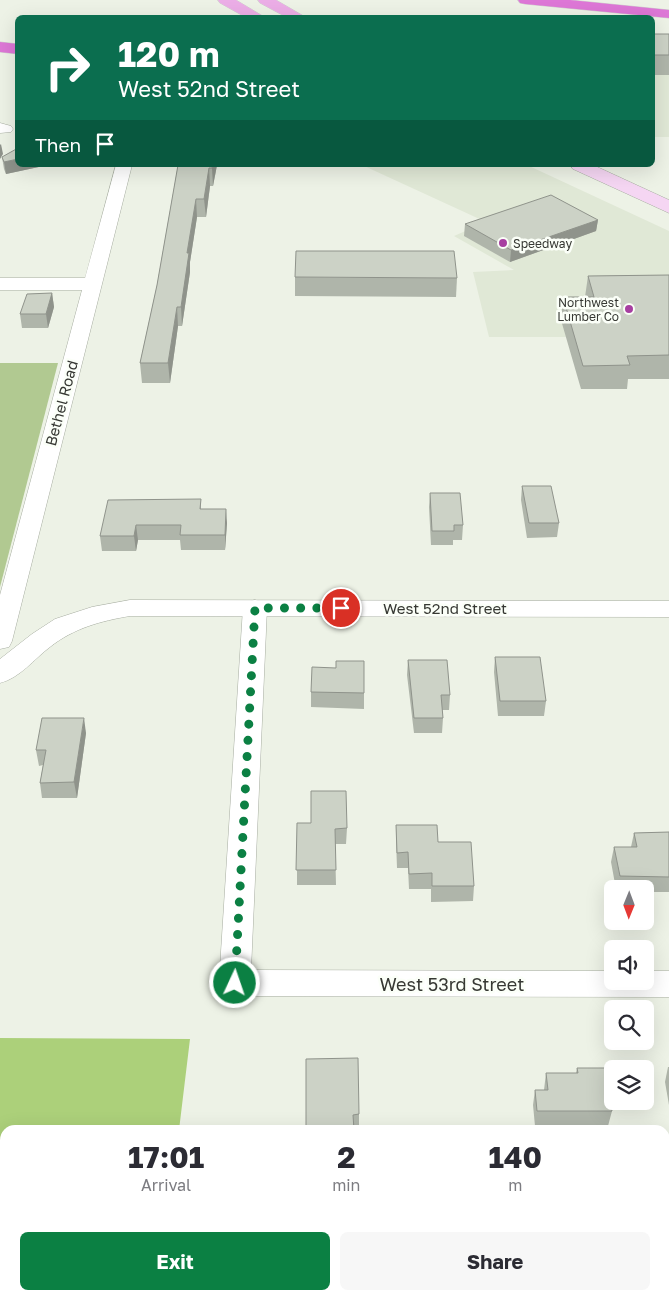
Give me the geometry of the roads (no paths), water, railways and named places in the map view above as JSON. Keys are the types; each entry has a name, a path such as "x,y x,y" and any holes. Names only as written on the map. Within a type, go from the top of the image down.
{"highway":[{"path":"525,0 614,15"},
{"path":"655,22 668,24"},
{"path":"0,47 15,49"}],"main road":[{"path":"224,0 253,15"},
{"path":"265,0 294,15"},
{"path":"583,167 669,207"}],"street":[{"name":"Bethel Road","path":"0,641 91,284 123,167"},
{"path":"0,284 91,284"},
{"name":"West 52nd Street","path":"0,674 54,631 72,622 101,612 130,608 669,609"},
{"name":"West 53rd Street","path":"255,608 235,983 669,984"}],"place":[{"name":"Speedway","path":"503,243"},
{"name":"Northwest Lumber Co","path":"629,309"}]}
